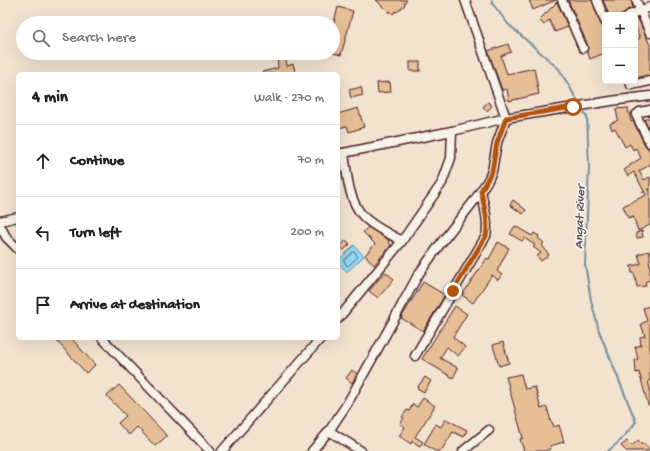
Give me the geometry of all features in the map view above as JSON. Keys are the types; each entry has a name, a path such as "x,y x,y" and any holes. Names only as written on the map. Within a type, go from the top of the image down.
{"street":[{"path":"312,451 328,432 351,398 418,275 440,243 481,191 492,171 497,143 506,118 465,0"},
{"path":"562,0 583,48"},
{"path":"597,0 602,13"},
{"path":"636,0 650,33"},
{"path":"640,11 650,7"},
{"path":"638,84 650,81"},
{"path":"402,241 373,224 363,216 357,207 341,154 506,118 611,100 650,96"},
{"path":"650,110 640,112 636,116 650,143"},
{"path":"340,317 402,241 442,183 448,170 451,158 452,131"},
{"path":"416,356 486,236 488,228 487,219 481,191"},
{"path":"0,221 16,217"},
{"path":"0,224 6,237 16,247"},
{"path":"104,340 210,451"},
{"path":"222,451 319,340"},
{"path":"463,451 489,430"},
{"path":"328,432 361,451"}],"path":[{"path":"641,193 650,189"}],"water":[{"path":"354,245 364,256 347,272 340,265 340,259"}],"building":[{"path":"376,0 407,0 404,4 405,5 393,14 390,11 389,13"},
{"path":"529,0 556,0 533,10"},
{"path":"568,0 592,0 602,26 602,54 590,59 587,52 588,46"},
{"path":"603,0 631,0 633,8 625,12 608,12"},
{"path":"557,2 568,27 555,32 549,20 544,25 539,20"},
{"path":"338,7 353,11 341,55 340,16 336,16"},
{"path":"638,18 650,45 650,76 646,75 638,78 638,39 640,38 638,33"},
{"path":"508,44 511,52 501,56 507,74 534,68 539,94 509,101 507,89 502,90 488,51"},
{"path":"277,60 286,60 287,66 293,64 295,72 262,72 278,68"},
{"path":"410,62 420,62 420,71 410,71"},
{"path":"390,82 391,92 378,93 377,83"},
{"path":"361,87 363,95 351,98 349,90"},
{"path":"488,102 492,106 487,111 483,107"},
{"path":"358,108 364,127 349,132 347,126 340,128 340,113"},
{"path":"628,108 631,122 633,121 645,145 650,151 650,165 639,171 644,180 650,177 650,225 638,231 633,216 628,218 623,206 646,195 634,172 628,176 624,170 641,158 636,148 633,150 630,144 625,147 615,128 612,130 610,124 618,120 616,109"},
{"path":"650,117 650,131 644,120"},
{"path":"513,200 526,210 523,214 510,205"},
{"path":"515,226 532,236 534,233 539,236 538,238 544,243 542,245 549,255 541,261 537,256 541,253 533,247 535,245 524,238 522,241 510,234"},
{"path":"368,227 389,240 388,241 391,245 374,265 365,255 375,244 363,232"},
{"path":"642,231 643,237 637,238 636,233"},
{"path":"346,240 350,244 344,250 340,247"},
{"path":"498,242 509,248 497,271 502,275 498,280 492,275 473,303 462,295 487,258 489,259"},
{"path":"649,251 650,280 645,282 646,286 637,287 631,266 641,264 638,254"},
{"path":"385,272 394,279 378,298 369,291"},
{"path":"423,282 445,295 423,331 401,318"},
{"path":"455,306 467,314 453,337 465,347 458,356 447,347 440,358 458,368 453,378 422,359"},
{"path":"650,306 650,380 648,381 650,389 650,405 648,405 639,372 636,373 635,360 638,359 635,347 641,345 640,337 645,336 641,324 647,321 643,308"},
{"path":"56,340 73,340 95,365 86,373"},
{"path":"503,342 509,363 499,366 493,345"},
{"path":"352,370 357,374 352,383 346,378"},
{"path":"521,374 525,389 535,387 541,409 547,407 554,427 559,425 564,442 550,446 551,449 544,451 524,451 520,439 523,438 506,377"},
{"path":"425,377 431,381 424,392 417,388"},
{"path":"119,385 167,436 155,446 137,427 129,435 118,423 126,416 107,396"},
{"path":"423,398 435,406 415,437 423,442 420,446 412,441 411,444 399,436 405,427 400,424 404,418 402,417 407,410 409,411 413,404 417,407"},
{"path":"446,419 467,430 464,437 453,432 441,451 435,451 424,444 436,424 441,427"},
{"path":"638,440 642,445 644,443 650,451 626,451 621,446 627,441 632,446"}],"waterway":[{"name":"Angat River","path":"492,0 492,3 508,24 559,69 579,103"},
{"name":"Angat River","path":"582,109 587,117 589,167 585,264 591,300 599,331 636,422 620,441 608,451"}],"route":[{"path":"453,291 486,236 488,228 487,219 481,191 492,171 497,143 506,118 573,107"}]}
